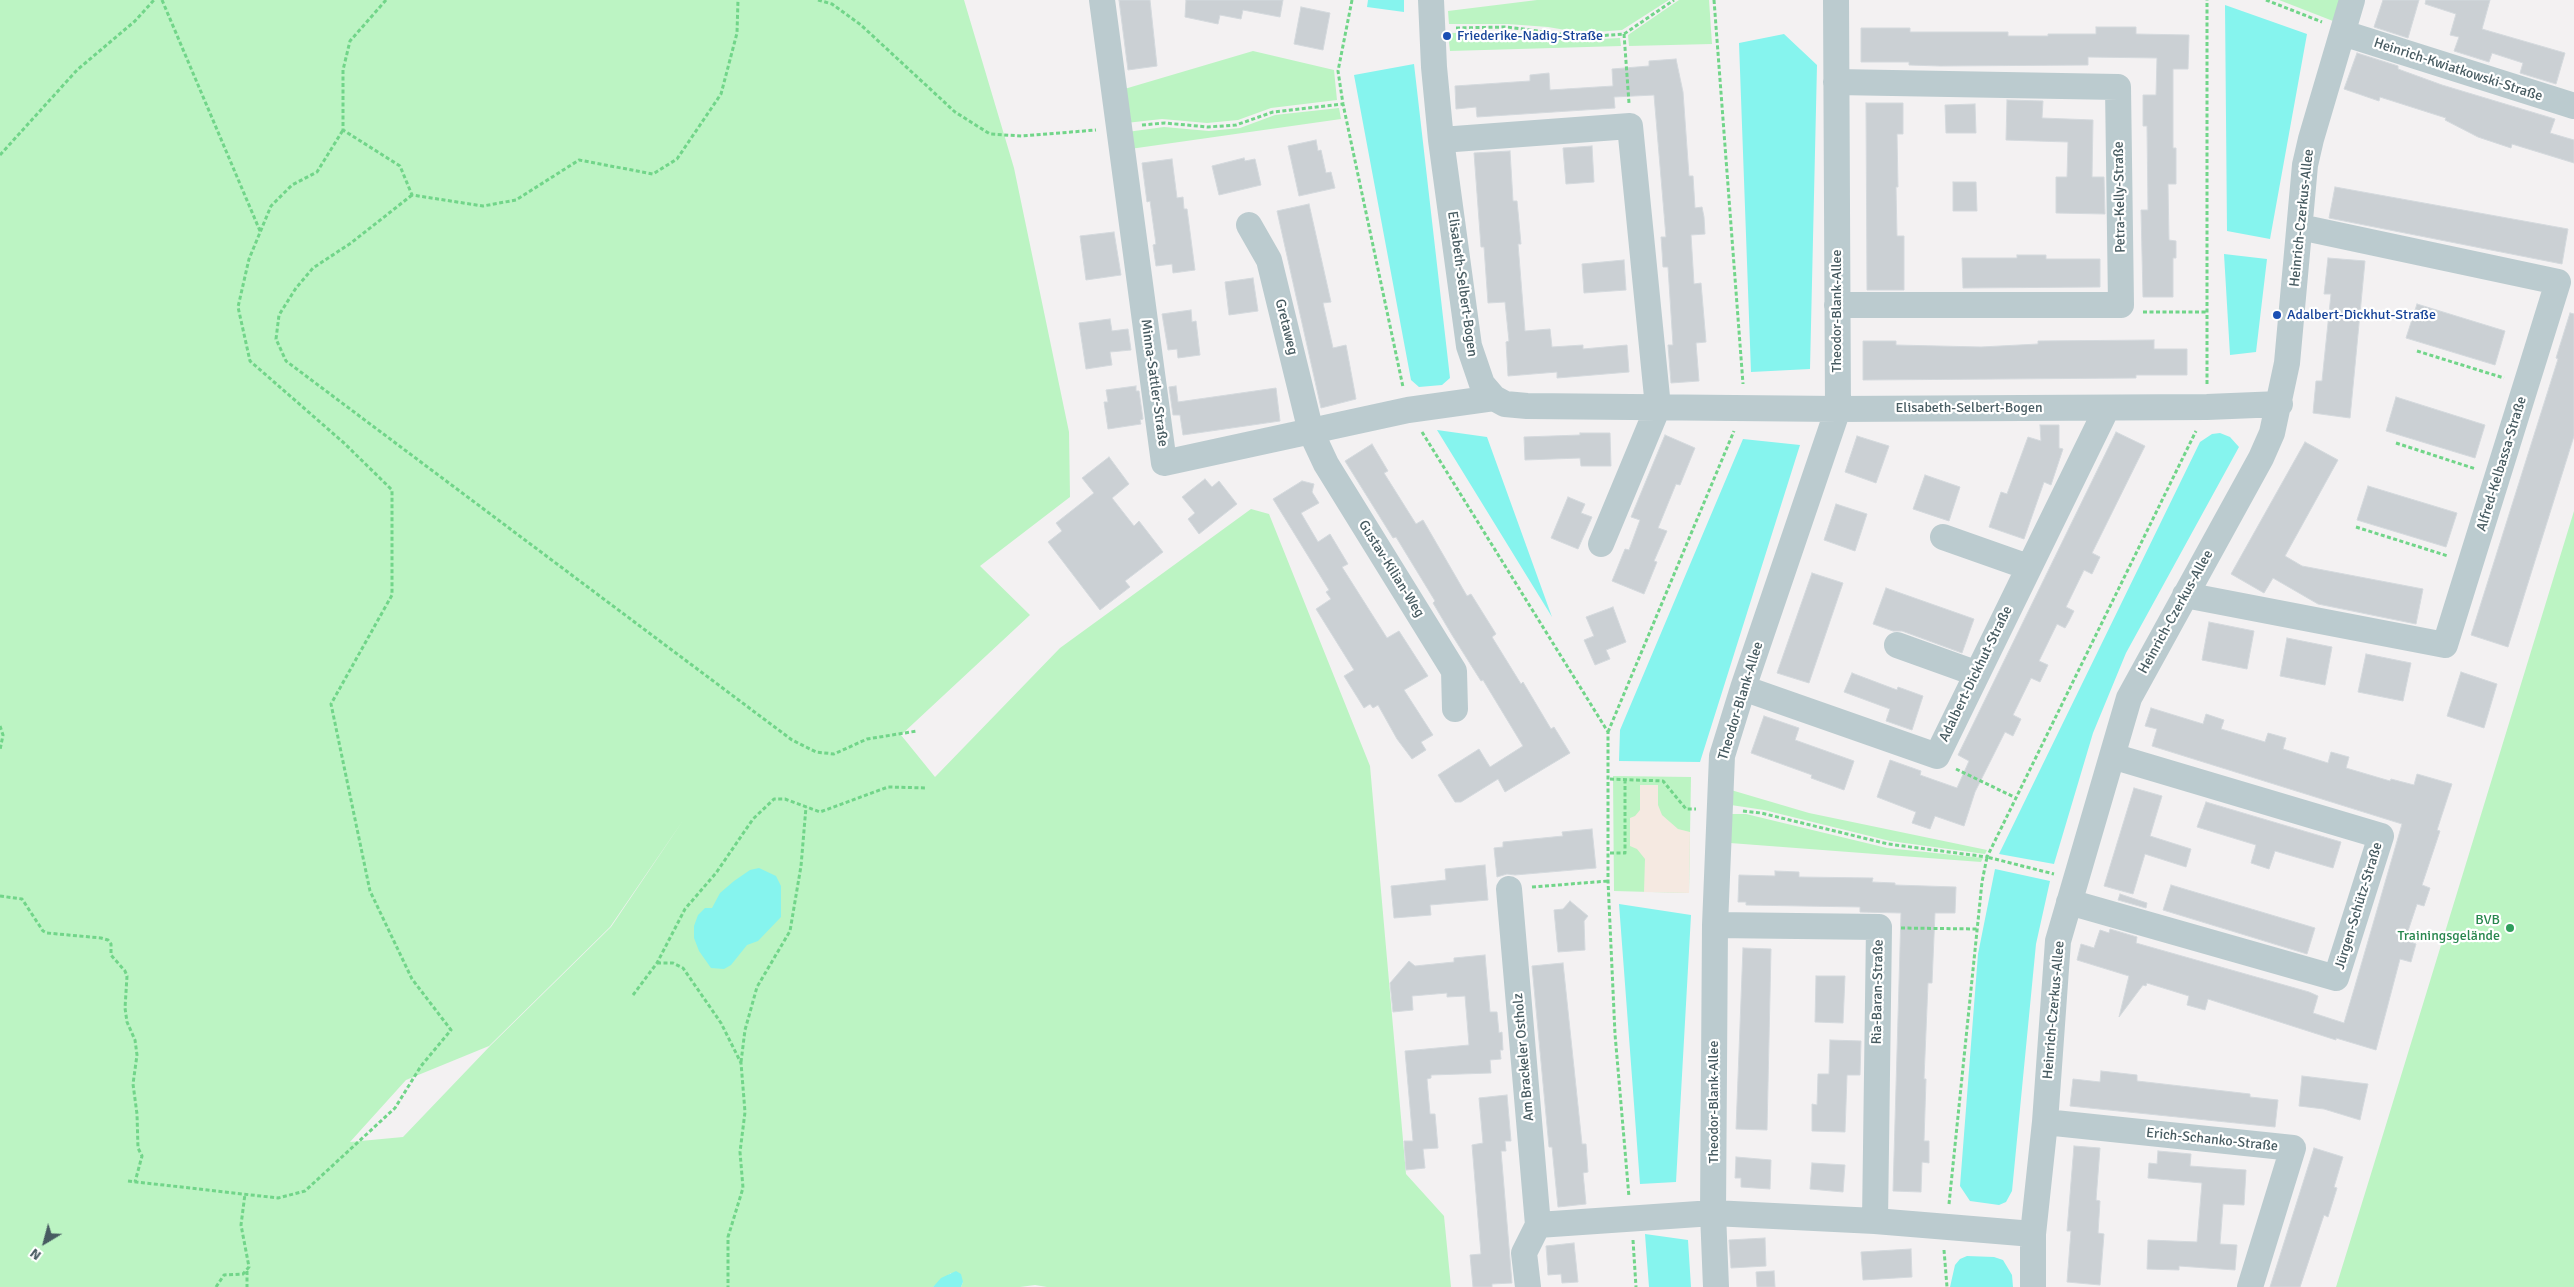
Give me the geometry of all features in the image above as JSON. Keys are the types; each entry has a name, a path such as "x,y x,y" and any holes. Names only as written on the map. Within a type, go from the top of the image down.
{"street":[{"name":"Minna-Sattler-Straße","path":"1102,0 1164,463 1408,410 1494,398"},
{"name":"Elisabeth-Selbert-Bogen","path":"1432,0 1431,30 1441,140 1470,352 1482,384 1494,398 1505,404 1527,406 1838,409 2107,408 2280,404"},
{"name":"Theodor-Blank-Allee","path":"1716,1287 1713,1213 1715,926 1722,756 1743,688 1838,409 1836,0"},
{"name":"Heinrich-Czerkus-Allee","path":"2033,1287 2033,1234 2045,1122 2058,941 2129,698 2261,458 2272,432 2280,404 2287,363 2305,165 2352,0"},
{"name":"Heinrich-Kwiatkowski-Straße","path":"2343,33 2574,106"},
{"name":"Petra-Kelly-Straße","path":"1836,82 2118,87 2122,305"},
{"path":"1441,140 1630,126 1658,407 1601,544"},
{"name":"Gretaweg","path":"1249,225 1269,260 1311,432"},
{"name":"Alfred-Kelbassa-Straße","path":"2185,594 2445,645 2558,282 2300,227"},
{"path":"1837,305 2122,305"},
{"name":"Adalbert-Dickhut-Straße","path":"1743,688 1937,756 1975,673 2107,408"},
{"name":"Gustav-Kilian-Weg","path":"1311,432 1326,464 1454,671 1455,709"},
{"path":"1943,537 2028,567"},
{"path":"1897,645 1975,673"},
{"name":"Jürgen-Schütz-Straße","path":"2073,890 2336,978 2381,836 2112,756"},
{"name":"Am Brackeler Ostholz","path":"1509,889 1538,1225"},
{"name":"Ria-Baran-Straße","path":"1715,926 1879,927 1875,1221"},
{"name":"Erich-Schanko-Straße","path":"2045,1122 2293,1148 2250,1287"},
{"path":"1528,1287 1524,1253 1538,1225 1713,1213 1875,1221 2033,1234"}],"path":[{"path":"0,155 77,70 135,22 154,0"},
{"path":"162,0 260,231"},
{"path":"128,1181 278,1198 304,1191 395,1108 421,1066 451,1030 412,979 370,891 331,704 392,595 392,490 344,443 250,361 238,307 250,259 271,206 292,185 317,172 343,130 343,70 350,41 386,0"},
{"path":"738,0 737,33 721,94 677,159 653,174 579,160 516,200 483,206 412,194 352,244 313,268 296,288 278,315 276,339 286,361 792,740 816,752 834,754 867,740 917,731"},
{"path":"818,0 832,4 861,25 955,112 990,134 1022,136 1164,123 1208,127 1236,124 1273,112 1343,104"},
{"path":"1352,0 1338,72 1343,104 1408,410 1608,732"},
{"path":"1431,30 1507,27 1583,37 1624,34 1674,0"},
{"path":"1636,1287 1632,1219 1615,1034 1608,881 1610,852 1608,732 1744,407 1714,0"},
{"path":"2266,0 2331,25 2343,33"},
{"path":"1624,34 1630,126"},
{"path":"343,130 400,166 412,194"},
{"path":"2122,305 2135,312 2207,312"},
{"path":"2417,351 2526,385"},
{"path":"2396,443 2498,476"},
{"path":"2356,528 2470,563"},
{"path":"0,726 3,735 0,750"},
{"path":"1937,756 1946,764 2016,798"},
{"path":"1610,852 1626,853 1625,780"},
{"path":"633,995 656,963 685,909 716,873 753,820 774,799 784,799 820,812 888,787 927,788"},
{"path":"728,1287 728,1237 743,1188 740,1152 745,1112 741,1062 745,1030 757,987 790,931 801,866 806,807"},
{"path":"1947,1287 1944,1250 1946,1227 1982,882 1987,857 2073,890"},
{"path":"1509,889 1608,881"},
{"path":"0,896 22,899 43,931 47,933 108,940 111,955 125,971 127,976 125,1008 127,1022 135,1040 137,1055 133,1084 137,1114 138,1148 142,1156 135,1182"},
{"path":"1879,927 1978,929"},
{"path":"656,963 673,963 683,968 721,1023 741,1062"},
{"path":"245,1194 241,1225 249,1267 247,1270 247,1287"},
{"path":"216,1287 224,1275 243,1274 247,1270"}],"green space":[{"path":"0,0 964,0 1014,168 1069,432 1070,497 980,566 1030,615 901,735 935,777 1060,648 1251,509 1269,514 1370,766 1406,1174 1444,1216 1451,1287 1047,1287 1035,1285 1020,1287 961,1287 963,1282 951,1273 933,1287 0,1287","holes":["684,819 611,927 491,1045 403,1137 350,1142 406,1080 489,1046 610,927"]},
{"path":"1537,0 1669,0 1622,30 1583,33 1548,27 1508,24 1449,24 1448,11"},
{"path":"1679,0 1709,0 1712,44 1629,46 1628,35"},
{"path":"2279,0 2340,0 2333,21"},
{"path":"1510,32 1582,40 1620,38 1621,46 1450,51 1448,33"},
{"path":"1253,51 1334,70 1337,100 1271,108 1238,120 1207,123 1162,119 1126,123 1121,90"},
{"path":"1339,108 1341,119 1130,149 1127,132 1164,127 1209,131 1240,128 1275,115"},
{"name":"BVB Trainingsgelände","path":"2574,511 2574,1287 2336,1287 2370,1177"},
{"path":"1613,776 1691,777 1689,893 1614,891"},
{"path":"1731,790 1809,813 1987,850 1985,854 1890,841 1764,810 1731,805"},
{"path":"1731,814 1746,814 1887,848 1983,858 1981,862 1730,843"}],"sand":[{"path":"1640,785 1658,785 1658,805 1662,815 1678,829 1690,832 1689,893 1644,892 1645,859 1637,849 1630,846 1630,818 1635,816 1640,810"}],"water":[{"path":"1368,0 1404,0 1404,12 1367,7"},
{"path":"2225,5 2307,34 2270,239 2227,231"},
{"path":"1784,34 1817,65 1810,369 1751,372 1739,43"},
{"path":"1414,64 1450,378 1442,385 1419,387 1411,380 1354,75"},
{"path":"2224,254 2267,259 2256,352 2230,355"},
{"path":"1437,430 1487,437 1552,617"},
{"path":"2220,433 2230,437 2239,447 2126,653 2093,733 2054,864 1999,854 2200,442 2212,434"},
{"path":"1743,439 1800,445 1700,762 1619,761 1620,730"},
{"path":"759,868 776,876 781,886 781,917 758,941 747,945 731,965 724,969 711,968 699,951 694,938 694,926 698,915 705,908 712,908 720,893 734,881 750,870"},
{"path":"1995,869 2050,881 2036,944 2012,1191 2006,1202 1999,1205 1970,1201 1960,1186 1978,954"},
{"path":"1619,904 1691,915 1676,1182 1640,1184"},
{"path":"1645,1234 1688,1240 1691,1287 1649,1287"},
{"path":"1967,1256 1994,1257 2003,1260 2012,1275 2013,1287 1950,1287 1955,1265 1960,1259"},
{"path":"956,1271 961,1274 963,1282 961,1287 933,1287 941,1278"}],"building":[{"path":"1119,0 1150,0 1157,66 1128,70"},
{"path":"1186,0 1283,0 1280,17 1243,10 1241,19 1220,15 1218,24 1185,17"},
{"path":"2383,0 2419,0 2408,38 2374,27"},
{"path":"2426,0 2490,0 2482,29 2565,53 2556,84 2520,73 2523,63 2492,53 2489,62 2454,51 2459,37 2450,35 2456,14 2425,4"},
{"path":"1301,7 1330,13 1323,50 1294,44"},
{"path":"2096,27 2136,27 2136,34 2189,35 2188,69 2173,69 2173,148 2176,148 2176,184 2168,184 2169,240 2176,241 2176,258 2173,258 2173,297 2143,297 2141,210 2148,210 2147,126 2143,126 2143,95 2156,95 2157,58 2088,57 2088,65 1940,66 1909,65 1909,62 1861,62 1861,28 1910,28 1910,32 2008,32 2008,36 2048,36 2048,34 2096,34"},
{"path":"2357,53 2398,66 2398,69 2442,85 2555,119 2550,133 2574,140 2574,163 2512,144 2511,148 2478,137 2445,120 2446,118 2380,97 2379,101 2344,89"},
{"path":"1676,59 1683,92 1689,176 1693,176 1695,208 1702,207 1704,217 1705,234 1691,235 1694,284 1701,283 1706,342 1696,343 1699,381 1671,383 1668,345 1673,345 1668,267 1663,267 1661,237 1666,237 1654,95 1614,97 1615,108 1477,117 1476,107 1456,109 1455,86 1530,81 1530,75 1549,73 1550,90 1613,86 1612,69 1649,66 1649,61"},
{"path":"2007,100 2043,101 2042,118 2093,120 2092,177 2104,177 2105,214 2056,213 2056,177 2067,177 2068,142 2006,140"},
{"path":"1866,103 1903,103 1903,134 1897,134 1898,187 1896,187 1897,236 1904,236 1904,290 1867,290"},
{"path":"1975,104 1976,133 1946,133 1945,105"},
{"path":"1316,140 1318,151 1321,150 1326,173 1331,172 1335,188 1299,196 1288,146"},
{"path":"1592,146 1594,182 1566,184 1563,148"},
{"path":"1510,151 1513,201 1517,201 1521,244 1518,244 1525,331 1550,329 1552,347 1583,345 1583,349 1627,345 1629,372 1557,378 1557,372 1508,376 1506,342 1509,341 1505,302 1488,303 1484,247 1481,247 1474,153"},
{"path":"1244,158 1245,161 1255,159 1261,185 1219,195 1212,166"},
{"path":"1172,159 1177,198 1183,197 1184,209 1187,209 1195,270 1173,273 1172,264 1156,266 1153,245 1156,244 1150,201 1147,202 1142,163"},
{"path":"1953,182 1976,182 1977,211 1953,211"},
{"path":"2335,187 2568,229 2562,264 2329,218"},
{"path":"1309,204 1331,302 1323,303 1333,348 1346,345 1356,399 1321,408 1277,211"},
{"path":"1114,232 1121,275 1086,280 1080,236"},
{"path":"2017,255 2046,255 2046,259 2100,259 2100,287 1963,288 1962,258 2017,258"},
{"path":"2328,258 2365,261 2350,418 2313,413 2316,381 2322,381 2331,294 2324,294"},
{"path":"1624,260 1626,290 1584,293 1582,264"},
{"path":"1253,278 1258,311 1229,315 1225,282"},
{"path":"2417,304 2505,331 2495,365 2406,338"},
{"path":"1191,310 1192,322 1196,321 1200,355 1178,358 1177,349 1168,350 1162,314"},
{"path":"2570,313 2574,314 2574,436 2508,647 2471,635 2558,359 2556,358"},
{"path":"1110,319 1112,331 1128,329 1131,350 1110,352 1112,365 1086,369 1079,323"},
{"path":"2154,340 2154,349 2187,349 2187,375 2136,375 2136,378 1863,380 1863,341 1896,341 1896,345 1981,347 2038,344 2038,341"},
{"path":"1136,386 1136,391 1139,391 1143,419 1140,420 1141,424 1108,429 1104,402 1108,402 1106,390"},
{"path":"1176,386 1178,402 1276,388 1280,421 1183,435 1180,415 1173,415 1169,387"},
{"path":"2396,397 2485,425 2475,458 2386,431"},
{"path":"2040,425 2059,425 2059,448 2063,449 2051,485 2044,482 2024,539 1989,527 2001,492 2007,494 2028,437 2041,441"},
{"path":"2116,432 2145,446 2092,553 2100,557 2092,574 2084,570 2066,607 2074,611 2065,628 2057,624 2039,661 2048,665 2040,682 2031,678 2013,715 2021,719 2013,736 2005,732 1975,792 1964,826 1935,816 1930,829 1912,823 1916,812 1877,797 1890,760 1921,771 1920,775 1957,788 1969,761 1958,755"},
{"path":"1580,433 1610,433 1611,466 1581,466 1580,458 1525,460 1524,437 1580,435"},
{"path":"1665,435 1695,448 1680,485 1676,484 1658,528 1667,531 1654,561 1657,562 1644,594 1612,581 1625,549 1629,550 1640,520 1631,517"},
{"path":"1857,436 1889,446 1876,483 1845,472"},
{"path":"2305,442 2338,460 2285,556 2302,566 2423,589 2416,624 2318,604 2273,578 2264,593 2231,574"},
{"path":"1372,444 1388,471 1384,473 1416,524 1423,520 1467,596 1471,594 1496,634 1492,637 1521,684 1523,682 1551,729 1554,727 1570,753 1505,792 1498,779 1461,802 1455,802 1438,775 1479,749 1490,767 1523,746 1483,680 1481,681 1452,635 1433,603 1435,601 1396,537 1393,538 1345,461"},
{"path":"1109,457 1129,484 1112,498 1134,526 1139,521 1163,552 1125,581 1130,587 1100,610 1048,542 1062,531 1056,523 1094,493 1082,478"},
{"path":"1925,475 1960,487 1949,521 1913,509"},
{"path":"1205,479 1212,487 1219,481 1237,504 1199,534 1188,519 1195,513 1182,497"},
{"path":"1302,481 1314,484 1312,492 1319,503 1301,513 1318,542 1330,534 1348,564 1342,567 1387,638 1399,631 1428,676 1404,690 1433,735 1421,742 1426,750 1412,759 1397,739 1378,705 1373,708 1370,704 1364,708 1344,676 1354,670 1316,609 1331,599 1326,592 1329,590 1273,499"},
{"path":"2368,486 2457,513 2446,547 2357,520"},
{"path":"1568,497 1585,504 1581,513 1592,517 1578,549 1551,538"},
{"path":"1836,504 1867,514 1855,551 1824,540"},
{"path":"1812,573 1843,583 1809,683 1777,673"},
{"path":"1886,588 1974,619 1962,653 1902,631 1893,631 1873,624"},
{"path":"1613,607 1626,642 1606,650 1610,659 1595,665 1584,640 1594,636 1586,617"},
{"path":"2209,622 2254,631 2247,669 2202,660"},
{"path":"2287,638 2332,647 2325,685 2280,676"},
{"path":"2366,654 2411,663 2403,701 2358,692"},
{"path":"2461,672 2497,684 2484,728 2447,716"},
{"path":"1852,673 1897,690 1898,687 1923,696 1912,730 1886,721 1890,709 1844,692"},
{"path":"2151,708 2203,724 2206,714 2224,720 2221,729 2265,742 2268,733 2286,738 2283,749 2328,763 2331,752 2349,757 2346,768 2390,781 2391,779 2414,785 2417,774 2452,784 2437,830 2440,831 2422,885 2430,888 2424,906 2417,904 2405,940 2416,944 2411,962 2400,959 2376,1050 2336,1038 2336,1040 2208,999 2205,1010 2187,1005 2189,996 2147,983 2146,986 2143,985 2119,1017 2129,976 2077,960 2081,944 2094,948 2100,930 2109,933 2110,929 2137,937 2136,943 2309,992 2318,996 2313,1013 2344,1023 2355,986 2402,824 2152,746 2157,729 2145,726"},
{"path":"1764,716 1799,728 1795,740 1854,761 1844,790 1811,778 1812,775 1751,753"},
{"path":"2134,788 2162,796 2150,836 2191,849 2186,867 2145,854 2133,894 2104,886"},
{"path":"2206,802 2341,842 2333,868 2275,851 2269,869 2251,863 2256,845 2197,827"},
{"path":"1592,829 1596,868 1515,875 1507,874 1497,877 1494,848 1503,847 1503,842 1563,836 1562,832"},
{"path":"1485,865 1488,900 1430,905 1431,915 1394,918 1391,886 1446,880 1445,869"},
{"path":"1775,871 1799,872 1799,877 1873,878 1872,882 1895,883 1895,885 1956,887 1955,913 1935,913 1932,983 1928,983 1924,1079 1926,1079 1924,1141 1929,1141 1929,1163 1922,1162 1921,1192 1893,1191 1901,913 1860,912 1860,907 1746,905 1746,902 1738,902 1739,875 1775,876"},
{"path":"2171,885 2315,928 2307,954 2163,910"},
{"path":"2120,894 2147,903 2146,908 2118,900"},
{"path":"1570,901 1588,916 1584,921 1585,950 1558,952 1554,910 1563,909"},
{"path":"1743,948 1771,949 1767,1130 1736,1129"},
{"path":"1485,955 1490,1012 1497,1012 1499,1033 1502,1032 1503,1050 1500,1050 1501,1059 1490,1060 1491,1073 1431,1075 1431,1078 1427,1079 1430,1114 1435,1114 1438,1148 1423,1149 1425,1168 1406,1170 1404,1141 1413,1141 1405,1051 1469,1045 1465,996 1447,997 1447,993 1412,996 1413,1010 1393,1012 1390,983 1409,961 1415,966 1454,962 1454,958"},
{"path":"1563,963 1582,1144 1586,1144 1588,1172 1583,1173 1586,1204 1558,1207 1552,1147 1549,1147 1532,966"},
{"path":"1816,976 1845,976 1843,1023 1815,1022"},
{"path":"1830,1040 1861,1041 1860,1075 1847,1075 1845,1132 1812,1131 1812,1104 1817,1105 1818,1074 1829,1074"},
{"path":"2101,1071 2137,1075 2137,1081 2250,1094 2250,1097 2278,1100 2275,1127 2070,1106 2073,1079 2100,1082"},
{"path":"2302,1076 2368,1084 2360,1120 2324,1109 2299,1106"},
{"path":"1507,1095 1511,1141 1505,1141 1506,1151 1501,1151 1512,1283 1492,1284 1492,1287 1473,1287 1470,1255 1481,1254 1472,1145 1483,1143 1479,1098"},
{"path":"2074,1146 2100,1148 2096,1200 2100,1201 2098,1233 2104,1234 2100,1285 2067,1282 2071,1231 2067,1231"},
{"path":"2314,1148 2343,1157 2334,1187 2337,1188 2328,1217 2324,1215 2300,1287 2270,1287"},
{"path":"2158,1151 2191,1154 2190,1166 2246,1170 2244,1205 2223,1204 2220,1244 2237,1245 2235,1270 2179,1266 2179,1270 2147,1269 2148,1240 2197,1242 2202,1183 2148,1178 2149,1163 2157,1164"},
{"path":"1736,1157 1771,1160 1770,1189 1741,1187 1741,1178 1735,1178"},
{"path":"1812,1163 1845,1165 1843,1192 1810,1189"},
{"path":"1765,1238 1766,1266 1731,1268 1729,1240"},
{"path":"1574,1243 1578,1282 1562,1283 1561,1274 1548,1275 1546,1246"},
{"path":"1911,1249 1912,1277 1863,1280 1861,1252"},
{"path":"1774,1271 1775,1287 1757,1287 1756,1272"}],"place":[{"name":"Friederike-Nadig-Straße","path":"1447,36"},
{"name":"Adalbert-Dickhut-Straße","path":"2277,315"},
{"name":"BVB Trainingsgelände","path":"2510,928"}]}
